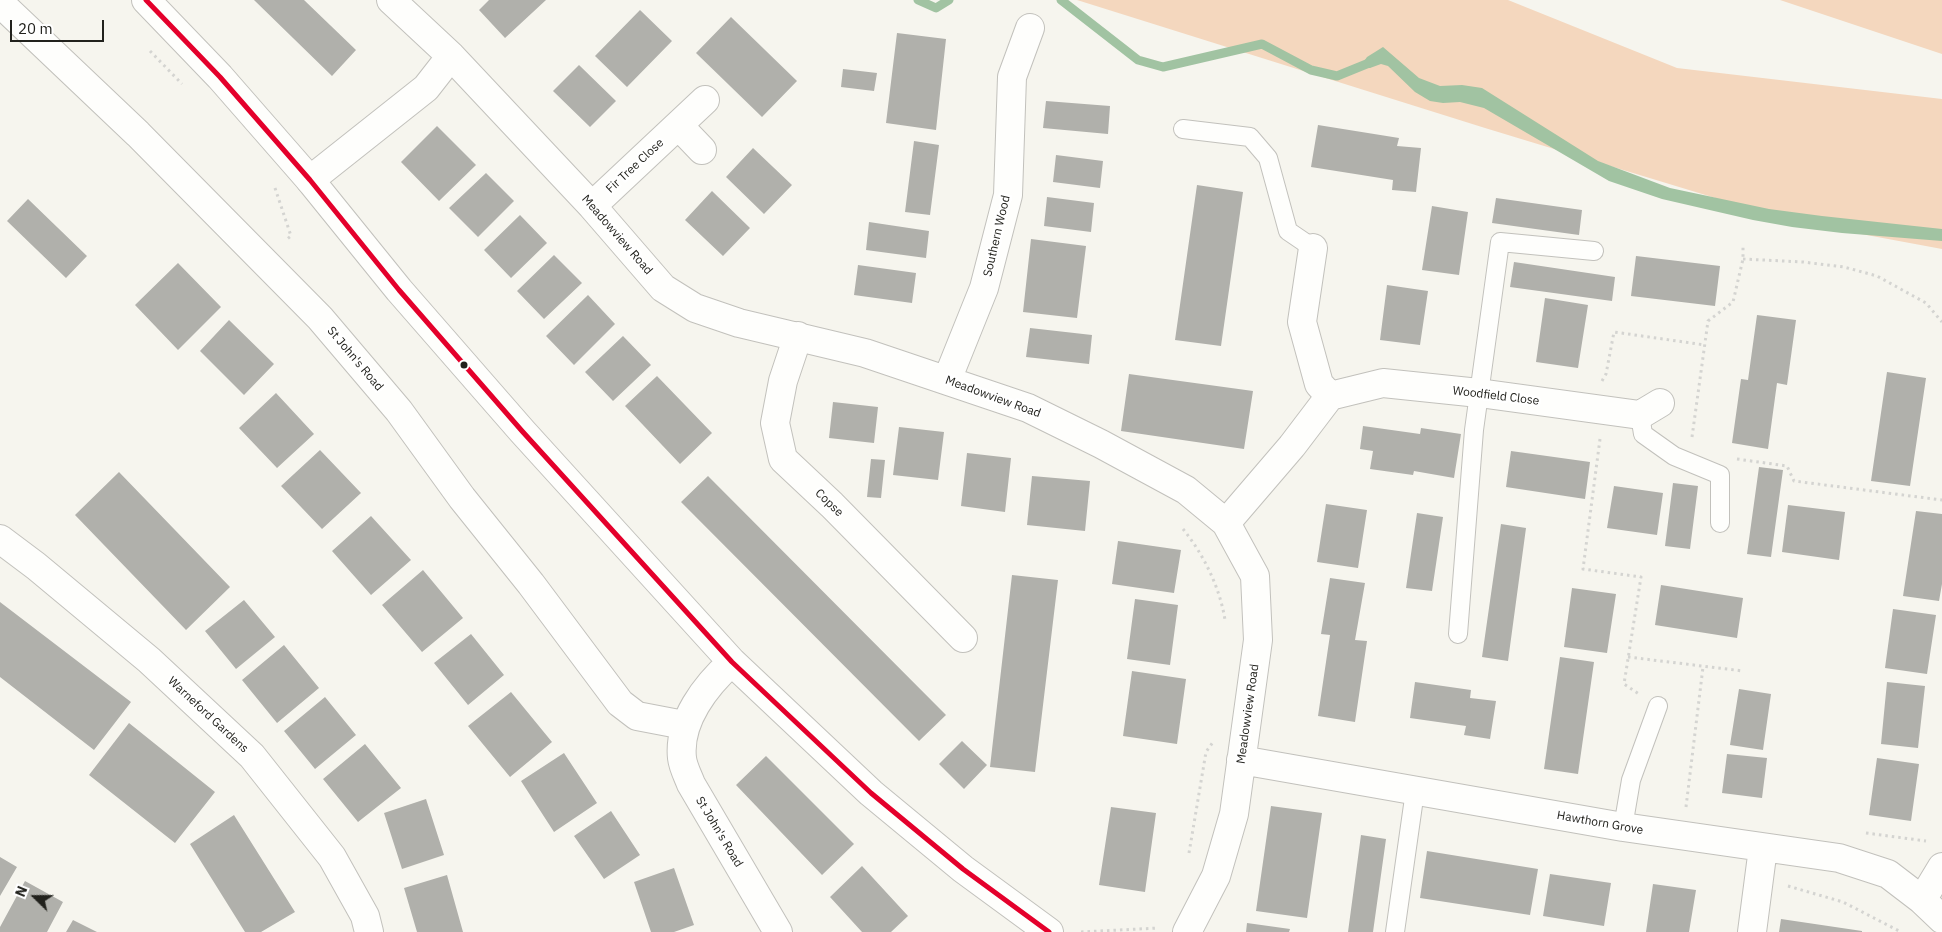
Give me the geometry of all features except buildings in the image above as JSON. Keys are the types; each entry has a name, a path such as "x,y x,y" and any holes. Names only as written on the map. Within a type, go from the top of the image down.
{"street":[{"path":"146,0 220,77 310,180 399,290 516,424 732,662 871,793 963,869 1049,932"},
{"name":"Meadowview Road","path":"391,0 451,56 592,206 663,288 695,308 739,323 865,353 1028,408 1101,444 1186,490 1226,523 1254,576 1258,640 1234,814 1216,876 1177,930"},
{"name":"St John's Road","path":"0,3 138,134 320,318 399,411 462,498 531,584 620,702 637,716 684,725"},
{"name":"Southern Wood","path":"947,380 984,288 1008,195 1012,76 1030,28"},
{"path":"310,180 426,88 451,56"},
{"name":"Fir Tree Close","path":"592,206 705,100"},
{"path":"679,126 702,150"},
{"path":"1226,523 1292,446 1330,396 1319,384 1302,322 1312,248"},
{"name":"Copse","path":"798,336 783,381 775,423 783,459 832,505 963,638"},
{"name":"Woodfield Close","path":"1330,396 1383,383 1479,393 1603,410 1650,409"},
{"name":"Warneford Gardens","path":"0,539 36,566 149,660 252,756 332,857 365,916 369,932"},
{"name":"St John's Road","path":"732,662 713,678 684,725 682,759 691,784 778,932"},
{"name":"Hawthorn Grove","path":"1241,760 1623,828 1840,858 1888,874 1922,900 1942,919"},
{"path":"1752,932 1763,848"},
{"path":"1922,900 1942,868"}],"lane":[{"path":"1183,128 1250,138 1268,158 1288,230 1312,248"},
{"path":"1458,634 1474,430 1500,242 1594,251"},
{"path":"1650,409 1643,434 1674,456 1720,475 1720,523"},
{"path":"1623,828 1631,780 1658,706"},
{"path":"1395,932 1415,791"}],"path":[{"path":"150,50 175,79 183,84"},
{"path":"265,263 290,236 272,179"},
{"path":"1692,443 1708,321 1733,302 1743,259 1742,247"},
{"path":"1743,259 1803,262 1844,267 1877,276 1926,304 1942,322"},
{"path":"1658,706 1624,684 1641,577 1583,569 1603,410 1600,387 1606,374 1614,332 1704,346"},
{"path":"1732,458 1787,466 1794,481 1942,500"},
{"path":"1180,525 1210,572 1222,599 1225,624"},
{"path":"1628,658 1743,671"},
{"path":"1685,810 1704,666"},
{"path":"1188,859 1206,752 1213,742 1214,733"},
{"path":"1758,883 1787,886 1842,902 1901,932"},
{"path":"1081,932 1177,930"}],"shaded area":[{"path":"1077,0 1508,0 1677,68 1942,99 1942,249 1791,221 1485,128"},
{"path":"1780,0 1942,0 1942,54"},
{"path":"1383,47 1419,78 1440,86 1462,85 1482,88 1598,161 1670,188 1769,209 1942,229 1942,241 1842,233 1753,220 1662,199 1609,181 1484,108 1460,102 1443,103 1430,101 1415,92 1388,66 1381,64 1370,68 1360,67 1367,57"}],"waterway":[{"path":"918,0 936,8 949,0"},
{"path":"1061,0 1138,60 1163,67 1262,44 1311,70 1337,76 1369,63"}],"transit line":[{"path":"146,0 220,77 310,180 399,290 522,431 732,662 871,793 963,869 1049,932"}]}
